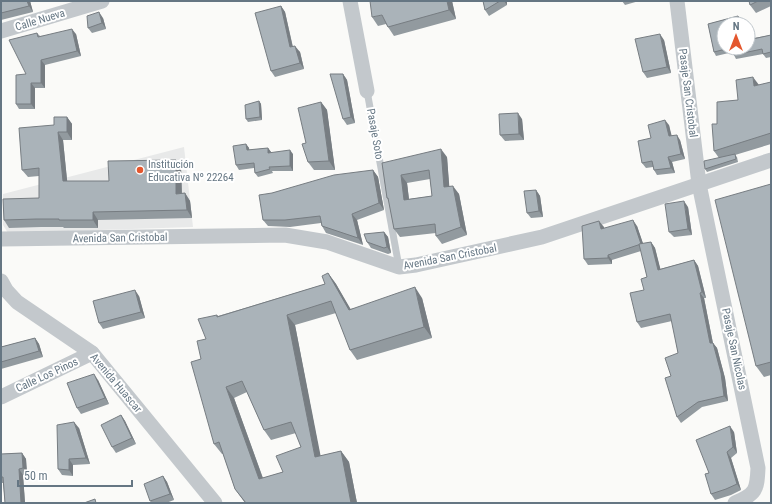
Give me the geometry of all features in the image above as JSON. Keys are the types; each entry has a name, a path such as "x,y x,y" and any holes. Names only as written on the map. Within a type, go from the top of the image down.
{"street":[{"name":"Calle Nueva","path":"1,31 102,1"},
{"name":"Pasaje Soto","path":"350,1 367,90"},
{"name":"Pasaje San Cristobal","path":"677,1 699,184"},
{"name":"Avenida San Cristobal","path":"1,239 285,235 327,242 399,267 416,265 542,237 771,160"},
{"name":"Pasaje San Nicolas","path":"699,184 758,468 757,486 749,497 735,503"},
{"name":"Avenida Huascar","path":"1,281 6,290 17,302 92,354 215,503"},
{"name":"Calle Los Pinos","path":"1,397 92,354"}],"lane":[{"name":"Pasaje Soto","path":"367,90 399,267"}],"shaded area":[{"name":"Institución Educativa Nº 22264","path":"184,147 193,227 8,233 3,225 3,194"}],"building":[{"path":"1,1 27,1 29,6 1,13"},
{"path":"370,1 447,1 449,10 388,27 382,15 372,17"},
{"path":"483,1 500,1 485,10"},
{"path":"749,1 758,1 750,5"},
{"path":"281,6 290,47 295,46 300,63 271,71 255,13"},
{"path":"99,12 102,23 88,28 87,16"},
{"path":"716,22 716,52 714,52 708,24"},
{"path":"72,29 77,51 41,60 41,83 31,83 31,104 16,104 16,75 26,74 9,40 37,33 38,37"},
{"path":"660,34 667,67 643,72 635,39"},
{"path":"771,35 771,52 763,54 762,49 756,50 756,38"},
{"path":"330,74 343,74 351,117 343,119"},
{"path":"753,77 754,86 771,82 771,133 714,151 712,124 717,124 717,102 738,100 736,80"},
{"path":"259,101 260,117 246,119 245,105"},
{"path":"321,102 329,161 308,162 302,144 306,143 298,108"},
{"path":"518,113 519,134 500,135 499,114"},
{"name":"Institución Educativa Nº 22264","path":"54,117 67,117 67,132 58,132 63,181 109,181 108,161 176,160 176,194 185,193 187,210 93,212 93,220 4,220 3,199 39,198 39,168 22,170 19,128 54,125"},
{"path":"665,120 669,136 677,135 681,154 668,157 671,168 654,170 652,161 642,163 638,141 651,138 648,125"},
{"path":"246,144 247,150 268,148 268,153 290,150 290,166 269,167 270,169 255,173 254,163 236,165 233,146"},
{"path":"441,149 444,187 453,186 461,227 436,236 435,224 394,229 387,198 382,163","holes":["429,170 432,196 404,200 401,175"]},
{"path":"735,154 736,159 705,169 704,161"},
{"path":"373,170 379,203 352,214 358,238 322,226 320,216 285,220 263,220 259,195 272,193 334,175"},
{"path":"771,184 771,362 756,366 715,200"},
{"path":"536,190 539,211 527,213 524,191"},
{"path":"684,201 688,229 669,232 665,204"},
{"path":"633,220 641,244 608,255 608,258 584,259 582,226 599,221 601,229"},
{"path":"384,232 387,247 384,248 367,242 364,234"},
{"path":"651,242 658,270 694,260 702,292 700,293 710,343 713,343 721,373 724,396 698,402 677,417 665,378 671,376 665,358 678,353 670,314 637,322 630,293 644,290 641,279 647,277 639,244"},
{"path":"328,273 349,310 415,287 424,327 350,350 331,301 287,315 315,457 341,451 351,503 246,503 235,489 219,442 214,444 191,362 201,359 197,341 206,339 198,319 217,315 217,317 325,284 322,276","holes":["242,381 264,430 291,422 301,447 276,456 283,472 259,479 226,387"]},
{"path":"135,290 141,312 99,323 93,301"},
{"path":"35,338 39,351 1,362 1,347"},
{"path":"94,374 105,398 77,408 67,383"},
{"path":"121,415 132,438 112,447 101,425"},
{"path":"74,422 86,458 69,459 69,470 58,469 57,425"},
{"path":"730,426 733,447 727,452 737,484 711,494 705,474 709,473 696,440"},
{"path":"22,453 23,468 19,469 21,503 5,503 3,477 1,477 1,454"},
{"path":"163,476 170,494 150,501 144,484"},
{"path":"95,499 96,503 84,503"}],"place":[{"name":"Institución Educativa Nº 22264","path":"140,170"}]}
